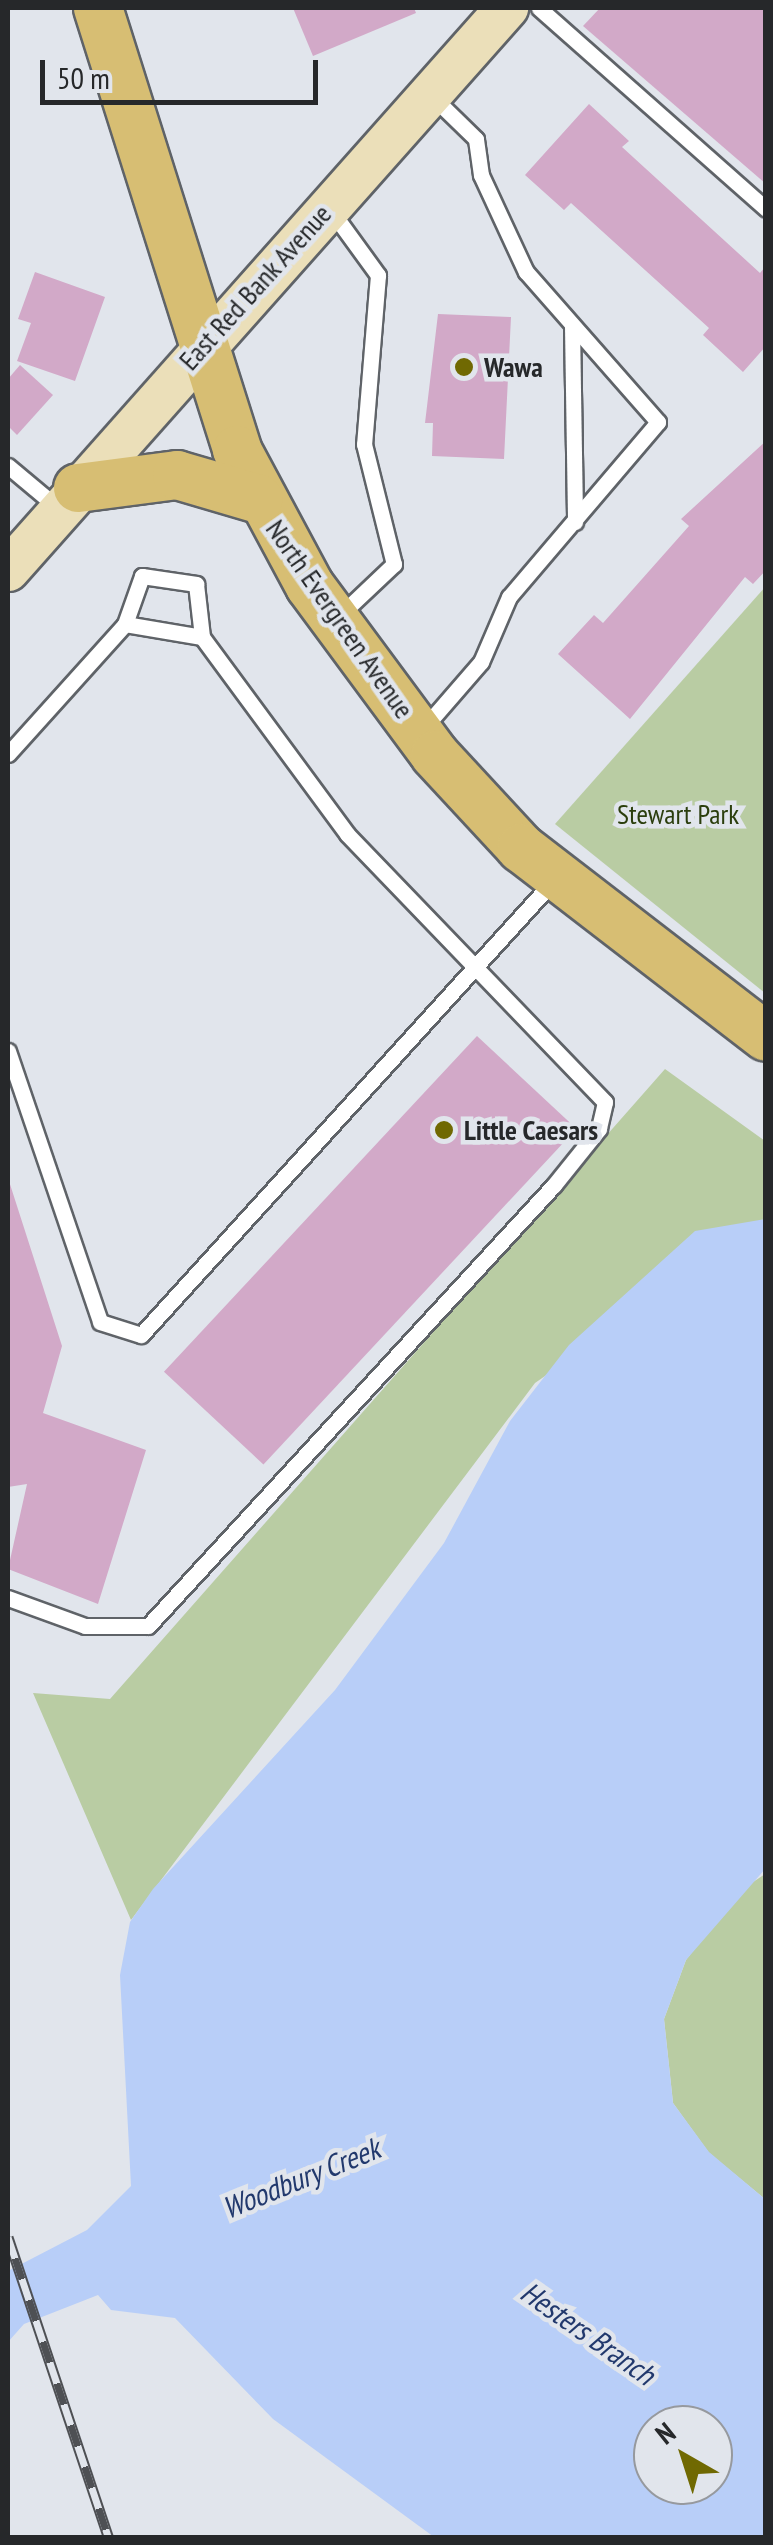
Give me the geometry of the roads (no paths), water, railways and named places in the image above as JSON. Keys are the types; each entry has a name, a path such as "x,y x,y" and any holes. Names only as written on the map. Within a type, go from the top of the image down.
{"main road":[{"name":"North Evergreen Avenue","path":"98,8 259,499 334,620 419,734 555,879 766,1037"},
{"path":"69,499 177,475 259,499"}],"street":[{"name":"East Red Bank Avenue","path":"8,570 208,338 507,8"}],"lane":[{"path":"539,8 766,208"},
{"path":"419,734 480,662 509,597 658,422 572,326 503,232 476,139 429,93"},
{"path":"328,206 378,275 364,444 394,564 334,620"},
{"path":"572,326 575,522"},
{"path":"8,466 69,499"},
{"path":"8,754 125,624 142,576 196,584 202,637 323,806 473,970 597,1087 606,1102 599,1129 148,1626 85,1626 8,1598"},
{"path":"125,624 202,637"},
{"path":"8,1051 100,1322 142,1335 555,879"}],"water":[{"path":"765,1219 765,1869 686,1960 664,2019 673,2103 709,2152 765,2199 765,2537 434,2537 273,2419 175,2318 111,2310 98,2295 24,2324 8,2342 8,2271 87,2230 131,2186 120,1975 130,1922 153,1889 335,1690 444,1543 510,1421 569,1345 695,1231"}],"railway":[{"path":"8,2237 109,2538"}],"place":[{"name":"Wawa","path":"464,367"},
{"name":"Little Caesars","path":"444,1130"}],"park label":[{"name":"Stewart Park","path":"678,814"}],"water label":[{"name":"Woodbury Creek","path":"301,2178"},
{"name":"Hesters Branch","path":"588,2333"}]}
